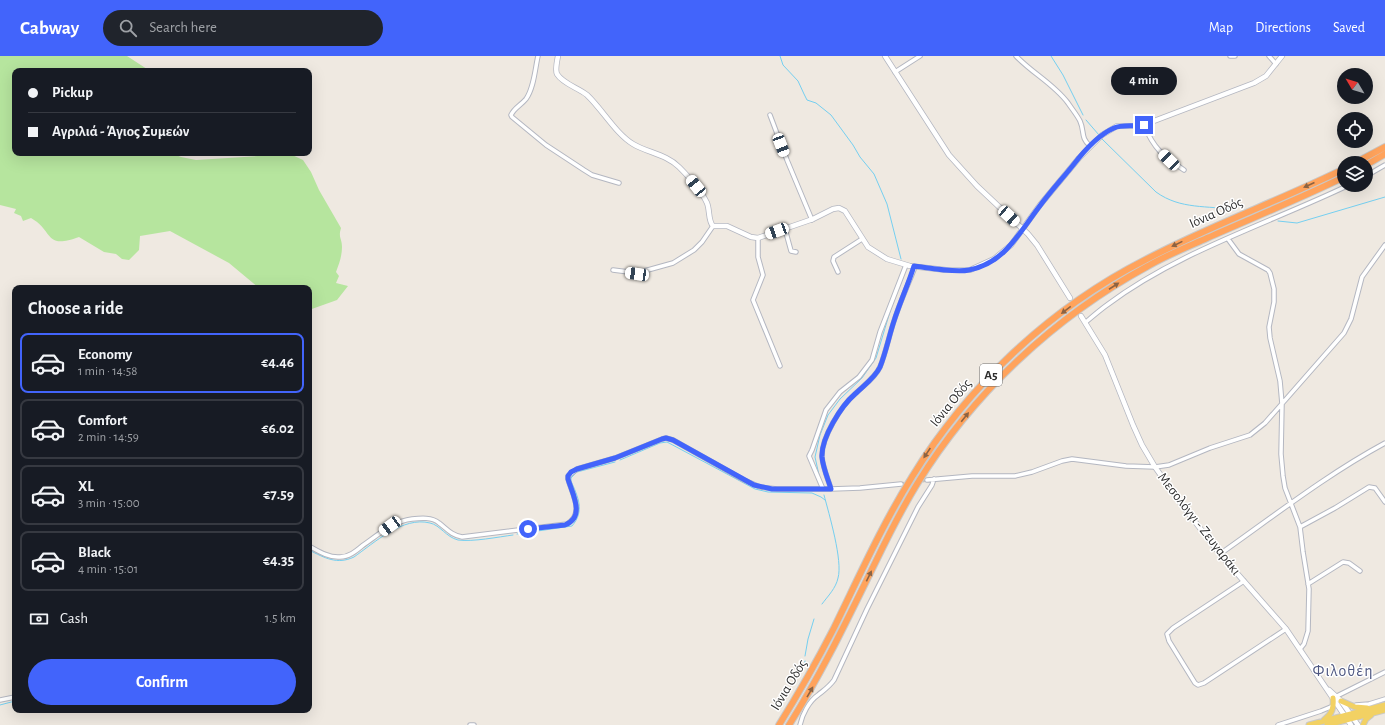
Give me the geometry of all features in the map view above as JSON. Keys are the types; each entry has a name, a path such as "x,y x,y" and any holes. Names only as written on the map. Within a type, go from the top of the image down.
{"highway":[{"path":"1369,156 1385,147"},
{"path":"1373,161 1385,154"},
{"name":"Ιόνια Οδός","path":"779,725 822,651 908,483 941,434 972,395 1016,350 1052,320 1083,297 1117,275 1183,241 1337,172"},
{"name":"Ιόνια Οδός","path":"790,725 830,654 890,532 917,484 934,457 954,430 970,410 1006,371 1035,344 1071,316 1097,297 1147,266 1337,180"}],"main road":[{"path":"558,56 556,70 557,74 572,86 587,95 629,142 668,158 684,172 706,201 713,226 729,227 758,238 812,220 835,208 842,208 847,213 868,247 877,253 893,261 906,265 965,271 989,263 1015,241 1057,185 1091,145 1108,130 1117,126 1144,125 1259,81 1266,76 1282,56"},
{"path":"885,56 955,163 1023,230 1037,246 1070,298"},
{"name":"Μεσολόγγι - Ζευγαράκι","path":"1081,316 1105,355 1133,425 1142,445 1155,467 1182,506 1220,554 1286,629 1324,684 1335,697 1348,719"},
{"path":"1321,722 1329,716 1334,705 1335,697 1349,706 1359,708 1376,708"},
{"path":"1341,701 1351,725"},
{"path":"1328,725 1385,705"},
{"path":"1309,725 1348,719 1385,710"},
{"path":"1363,725 1366,718 1373,714"},
{"path":"1348,719 1358,725"}],"street":[{"path":"538,56 530,92 523,102 513,110 511,115 512,117 546,145 592,175 619,183"},
{"path":"895,72 920,56"},
{"path":"1016,56 1039,75 1068,103 1080,121 1084,139 1091,145"},
{"path":"1230,56 1235,56"},
{"path":"1269,56 1276,64"},
{"path":"770,115 812,220"},
{"path":"1144,125 1155,147 1169,160 1184,170"},
{"path":"1373,172 1385,165"},
{"path":"1086,322 1106,305 1172,265 1337,190"},
{"path":"613,270 637,274 673,263 694,250 702,242 713,226"},
{"path":"785,229 791,252 796,252"},
{"path":"758,238 758,257 763,275 753,300 780,366"},
{"path":"838,272 832,261 834,257 862,239"},
{"path":"1228,239 1239,254 1264,267 1270,273 1274,289 1274,302 1270,320 1270,332 1280,381 1282,404 1281,454 1283,476 1285,488 1300,527 1302,552 1310,603 1308,631 1304,644 1300,649"},
{"path":"927,480 972,476 1015,476 1072,459 1114,465 1155,467 1173,464 1202,451 1250,435 1261,427 1282,404 1344,332 1351,319 1362,277 1385,245"},
{"path":"823,490 809,456 826,410 840,392 859,377 872,360 880,332 906,265"},
{"path":"831,489 823,461 822,453 825,443 841,409 874,376 880,367 894,320 914,266"},
{"path":"312,548 322,553 333,556 345,556 354,552 397,522 414,518 430,519 439,522 450,533 462,537 567,524 574,518 577,506 568,479 571,472 615,458 657,440 666,438 673,440 754,485 772,489 823,490 901,484"},
{"path":"1220,554 1292,504 1322,481 1385,443"},
{"path":"800,725 804,713 813,700 818,694 826,690 834,680 918,507 932,485 934,479"},
{"path":"1300,527 1369,487 1375,488 1385,502"},
{"path":"1308,584 1343,562 1349,563 1360,571"},
{"path":"1244,581 1173,628 1168,634 1169,641 1195,683 1198,685 1203,684 1286,629"},
{"path":"1335,697 1385,672"},
{"path":"0,700 12,698"},
{"path":"1349,706 1369,704 1385,699"},
{"path":"1278,725 1321,711 1334,705"}],"green space":[{"path":"0,56 127,56 145,68 12,68 12,156 178,156 196,160 259,156 294,156 303,160 311,172 319,190 341,228 340,234 342,250 336,272 339,276 336,283 348,286 337,300 312,309 312,285 255,285 229,263 170,231 140,236 139,250 129,260 122,259 116,254 104,252 79,237 60,241 54,240 38,223 31,218 23,221 21,216 14,213 16,209 0,205"}],"waterway":[{"path":"780,56 783,65 798,81 807,100 816,103 831,115 860,157 874,174 887,204 901,259"},
{"path":"1051,56 1063,75 1083,115"},
{"path":"1086,120 1099,135"},
{"path":"1101,138 1156,192 1165,198 1194,206 1235,210"},
{"path":"1278,221 1297,223 1385,197"},
{"path":"819,475 815,457 820,435 828,415 840,399 862,378 876,358 892,305 903,278"},
{"path":"620,460 660,443 667,442 755,489 768,492 812,493 825,500"},
{"path":"517,534 572,526 578,515 579,504 571,478 577,472 615,462"},
{"path":"822,604 836,585 839,570 835,537 824,495"},
{"path":"312,552 331,560 348,559 354,557 389,532 410,523 420,522 434,524 458,540 478,540 513,535"},
{"path":"805,656 814,619"},
{"path":"804,666 805,661"},
{"path":"0,705 12,702"}],"tunnel":[{"path":"901,484 927,480"}],"district":[{"name":"Φιλοθέη","path":"1343,671"}],"route":[{"path":"528,529 565,525 574,518 577,504 568,479 571,472 615,458 657,440 666,438 673,440 744,480 760,487 772,489 831,489 823,461 822,453 825,443 841,409 878,371 894,320 914,266 965,271 994,260 1015,241 1040,205 1092,144 1108,130 1114,127 1144,125"}]}
